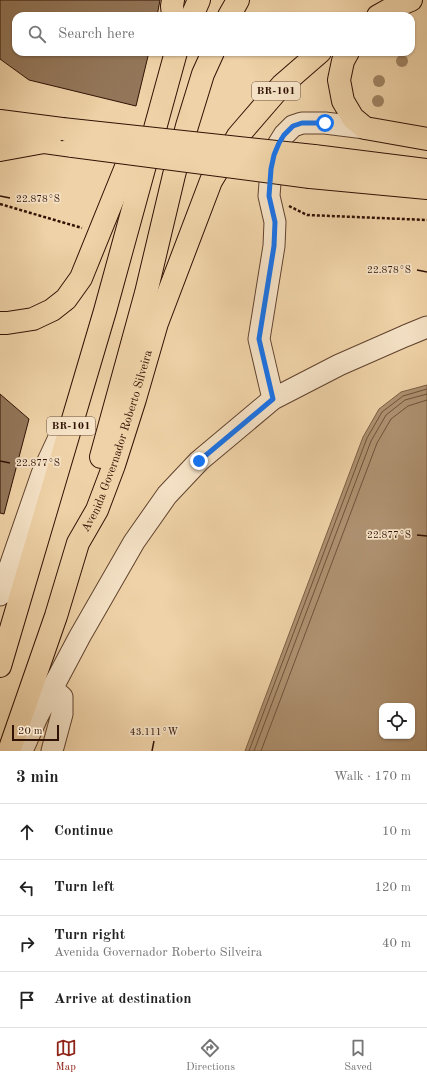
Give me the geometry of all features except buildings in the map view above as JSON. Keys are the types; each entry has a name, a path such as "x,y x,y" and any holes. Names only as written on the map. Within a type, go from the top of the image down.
{"main road":[{"path":"173,0 173,12"},
{"path":"194,12 199,0"},
{"path":"231,12 238,0"},
{"name":"BR-101","path":"0,666 83,389 175,56"},
{"path":"78,543 146,293 187,126 203,74 211,56"},
{"name":"Avenida Governador Roberto Silveira","path":"9,751 56,616 78,543 97,510 114,465 157,323 212,181 238,136 282,85 315,56"},
{"path":"345,56 342,61 339,80 343,101 353,118 365,128 427,139"},
{"path":"0,323 33,319 52,310 66,299 80,278 126,167 160,110"},
{"path":"0,121 67,137 310,177 427,188"},
{"path":"0,136 44,142"},
{"path":"0,150 67,137 314,156 427,170"}],"street":[{"path":"273,399 259,339 274,246 275,222 269,196 271,169 274,155 284,135 293,126 302,123 325,123 365,128"},
{"path":"22,751 52,688 134,542 167,495 199,461 273,399 338,365 427,327"},
{"path":"0,595 42,474 83,389"},
{"path":"52,688 62,697 62,714 52,751"}],"path":[{"path":"269,196 307,215 427,220"},
{"path":"0,204 99,233"}],"water":[{"path":"427,385 427,751 245,751 363,437 379,409 401,392"}],"route":[{"path":"199,461 273,399 259,339 274,246 275,222 269,196 271,169 274,155 279,143 284,135 293,126 302,123 325,123"}]}
